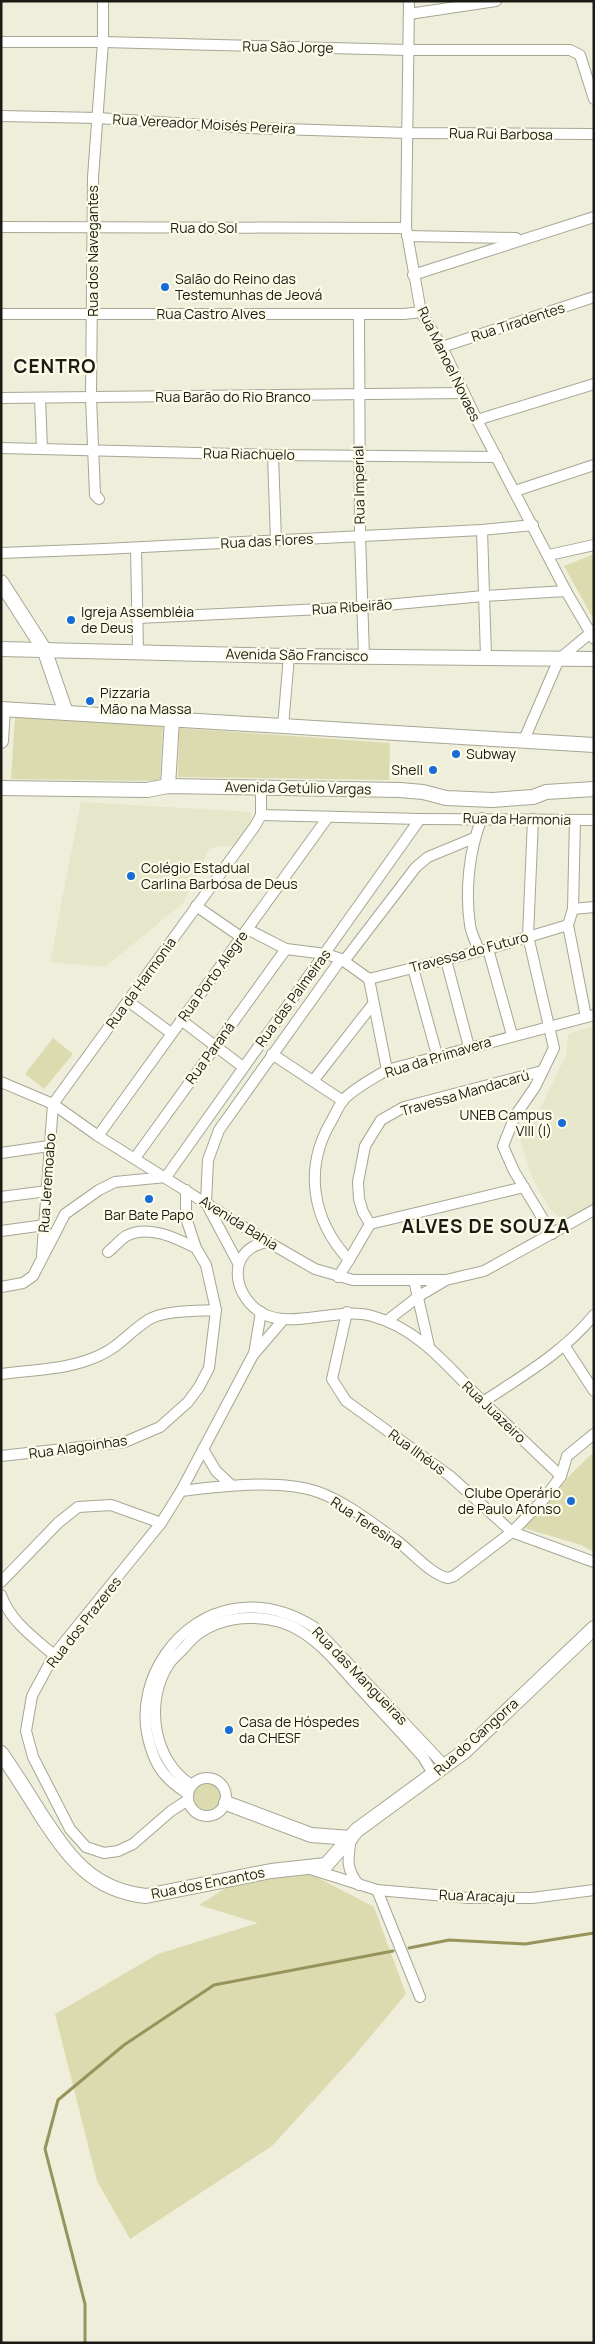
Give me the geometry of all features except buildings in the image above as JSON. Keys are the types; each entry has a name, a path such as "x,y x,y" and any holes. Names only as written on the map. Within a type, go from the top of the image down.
{"street":[{"name":"Rua dos Navegantes","path":"99,499 95,495 92,398 93,177 103,42 103,1"},
{"name":"Rua Manoel Novaes","path":"410,1 407,232 413,275 421,312 442,347 477,420 566,591 593,634"},
{"path":"409,14 496,1"},
{"name":"Rua São Jorge","path":"1,42 103,42 408,50 575,51 580,55 593,92"},
{"name":"Rua Vereador Moisés Pereira","path":"1,116 98,118 250,128 408,133"},
{"name":"Rua Rui Barbosa","path":"408,133 594,134"},
{"path":"413,275 594,217"},
{"name":"Rua do Sol","path":"1,227 407,232 525,238"},
{"name":"Rua Tiradentes","path":"442,347 594,297"},
{"name":"Rua Castro Alves","path":"1,314 404,314 421,312"},
{"name":"Rua Imperial","path":"359,314 360,535 364,607 364,656"},
{"path":"477,420 594,384"},
{"name":"Rua Barão do Rio Branco","path":"1,398 464,394"},
{"path":"40,398 42,449"},
{"name":"Rua Riachuelo","path":"1,448 274,455 497,457"},
{"path":"274,455 276,541"},
{"path":"515,490 594,465"},
{"name":"Rua das Flores","path":"1,553 276,541 360,535 482,530 533,525"},
{"path":"482,530 486,657"},
{"path":"549,556 594,545"},
{"path":"136,548 138,652"},
{"path":"1,582 44,649 66,713"},
{"name":"Rua Ribeirão","path":"138,618 364,607 566,591"},
{"path":"523,742 558,658 593,634"},
{"name":"Avenida São Francisco","path":"1,649 289,656 594,659"},
{"path":"283,726 289,656"},
{"path":"1,741 2,709 594,745"},
{"path":"168,786 172,720"},
{"name":"Avenida Getúlio Vargas","path":"1,788 148,790 168,786 400,790 422,792 446,798 492,800 533,797 546,792 594,789"},
{"path":"261,787 261,815"},
{"name":"Rua da Harmonia","path":"53,1104 255,826 261,815 420,819 594,820"},
{"name":"Rua Porto Alegre","path":"98,1136 170,1033 328,817"},
{"path":"482,818 474,838 471,857 468,906 470,927 483,950 512,1035"},
{"name":"Rua das Palmeiras","path":"166,1178 242,1067 326,954 420,819"},
{"path":"533,819 528,936 554,1048 535,1087 515,1116 504,1146 514,1171 552,1234"},
{"path":"575,820 573,909 568,925 590,1016"},
{"name":"Rua das Palmeiras","path":"206,1202 208,1160 219,1130 272,1054 342,960 416,867 428,857 474,838"},
{"path":"196,906 244,933 286,949 326,954 342,960 369,979 387,1070"},
{"path":"573,909 594,907"},
{"name":"Travessa do Futuro","path":"369,979 483,950 568,925"},
{"name":"Rua Paraná","path":"135,1158 286,949"},
{"path":"446,960 469,1047"},
{"path":"413,968 437,1055"},
{"path":"128,1001 170,1033"},
{"path":"313,1080 373,1004"},
{"name":"Rua da Primavera","path":"350,1260 338,1248 319,1214 315,1186 316,1157 322,1137 342,1101 360,1086 387,1070 512,1035 590,1016"},
{"path":"181,1020 242,1067"},
{"path":"272,1054 342,1101"},
{"name":"Travessa Mandacarú","path":"370,1224 363,1212 359,1199 358,1182 365,1146 381,1120 404,1107 542,1071"},
{"path":"1,1082 53,1104"},
{"name":"Avenida Bahia","path":"53,1104 98,1136 268,1242 315,1269 353,1280 446,1280 484,1271 594,1210"},
{"name":"Rua Jeremoabo","path":"41,1262 53,1104"},
{"path":"1,1153 49,1146"},
{"path":"1,1287 23,1283 33,1276 65,1214 99,1190 115,1182 166,1178"},
{"path":"338,1277 370,1224 524,1187"},
{"name":"Rua Alagoinhas","path":"1,1456 125,1442 160,1427 188,1402 199,1387 209,1368 216,1310 206,1264 196,1248 186,1218 186,1190"},
{"path":"1,1197 47,1191"},
{"path":"206,1202 238,1263 238,1275 243,1292 250,1303 261,1312 283,1320"},
{"path":"46,1206 53,1213 65,1214"},
{"path":"1,1231 45,1225"},
{"path":"108,1252 127,1236 150,1230 196,1248"},
{"path":"238,1263 246,1251 256,1244 268,1242"},
{"path":"414,1280 429,1346"},
{"name":"Avenida Bahia","path":"388,1320 419,1296 446,1280"},
{"path":"1,1374 64,1366 88,1360 114,1349 149,1319 159,1315 216,1310"},
{"name":"Rua dos Prazeres","path":"253,1355 261,1312"},
{"name":"Rua Juazeiro","path":"283,1320 347,1312 388,1320 429,1346 483,1402 561,1476"},
{"name":"Rua Ilhéus","path":"347,1312 332,1379 346,1401 450,1476 512,1532 594,1562"},
{"path":"483,1402 536,1367 564,1345 594,1315"},
{"name":"Rua dos Prazeres","path":"189,1793 133,1844 118,1851 104,1853 86,1847 70,1829 34,1757 26,1732 32,1696 54,1655 140,1551 161,1522 181,1491 253,1355 283,1320"},
{"path":"564,1345 594,1391"},
{"path":"512,1532 544,1499 561,1476 567,1456 594,1434"},
{"path":"203,1449 216,1471 231,1485"},
{"name":"Rua Teresina","path":"181,1491 231,1485 290,1487 323,1495 366,1518 436,1573 448,1578 454,1576 512,1532"},
{"path":"1,1582 58,1523 78,1507 111,1505 161,1522"},
{"path":"1,1594 5,1605 22,1627 54,1655"},
{"name":"Rua das Mangueiras","path":"189,1793 166,1777 156,1747 146,1726 146,1704 151,1682 183,1634 196,1630 214,1615 235,1614 267,1608 280,1616 302,1620 314,1627 423,1757 434,1775"},
{"name":"Rua do Gangorra","path":"351,1838 357,1830 465,1751 594,1628"},
{"name":"Rua das Mangueiras","path":"351,1671 445,1766"},
{"name":"Rua dos Encantos","path":"1,1753 64,1850 82,1870 106,1886 133,1894 146,1896 271,1871 326,1865 351,1838"},
{"path":"200,1778 214,1778 225,1788 226,1803 218,1813 205,1817 194,1811 189,1793 200,1778"},
{"path":"226,1803 311,1835 351,1838 349,1868 351,1875 360,1885"},
{"name":"Rua Aracaju","path":"307,1868 377,1890 469,1898 523,1898 594,1890"},
{"path":"377,1890 420,1997"}],"shaded area":[{"path":"594,554 594,620 564,566"},
{"path":"15,717 163,723 160,781 11,779"},
{"path":"179,728 390,743 389,780 178,777"},
{"name":"Colégio Estadual Carlina Barbosa de Deus","path":"81,802 251,812 250,830 235,846 218,846 209,849 183,903 105,967 50,962"},
{"name":"UNEB Campus VIII (I)","path":"594,1026 594,1205 566,1222 550,1209 532,1177 520,1140 541,1107 566,1055 568,1034"},
{"path":"53,1038 73,1054 44,1089 25,1074"},
{"name":"Clube Operário de Paulo Afonso","path":"594,1452 594,1552 581,1545 524,1528 572,1473"},
{"path":"207,1780 214,1781 219,1785 223,1790 223,1804 219,1809 214,1813 207,1814 200,1813 195,1809 191,1804 190,1797 191,1790 195,1785 200,1781"},
{"path":"301,1869 374,1907 406,1994 355,2055 272,2146 130,2239 97,2181 55,2014 158,1954 258,1923 199,1905 229,1886"}],"waterway":[{"path":"409,1948 449,1940 525,1944 594,1933"},
{"path":"85,2343 85,2304 45,2149 58,2100 124,2045 214,1985 393,1951"}],"place":[{"name":"Salão do Reino das Testemunhas de Jeová","path":"165,287"},
{"name":"Igreja Assembléia de Deus","path":"71,620"},
{"name":"Pizzaria Mão na Massa","path":"90,701"},
{"name":"Subway","path":"456,754"},
{"name":"Shell","path":"433,770"},
{"name":"Colégio Estadual Carlina Barbosa de Deus","path":"131,876"},
{"name":"UNEB Campus VIII (I)","path":"562,1123"},
{"name":"Bar Bate Papo","path":"149,1199"},
{"name":"Clube Operário de Paulo Afonso","path":"571,1501"},
{"name":"Casa de Hóspedes da CHESF","path":"229,1730"}],"district":[{"name":"CENTRO","path":"55,366"},
{"name":"ALVES DE SOUZA","path":"486,1226"}]}
